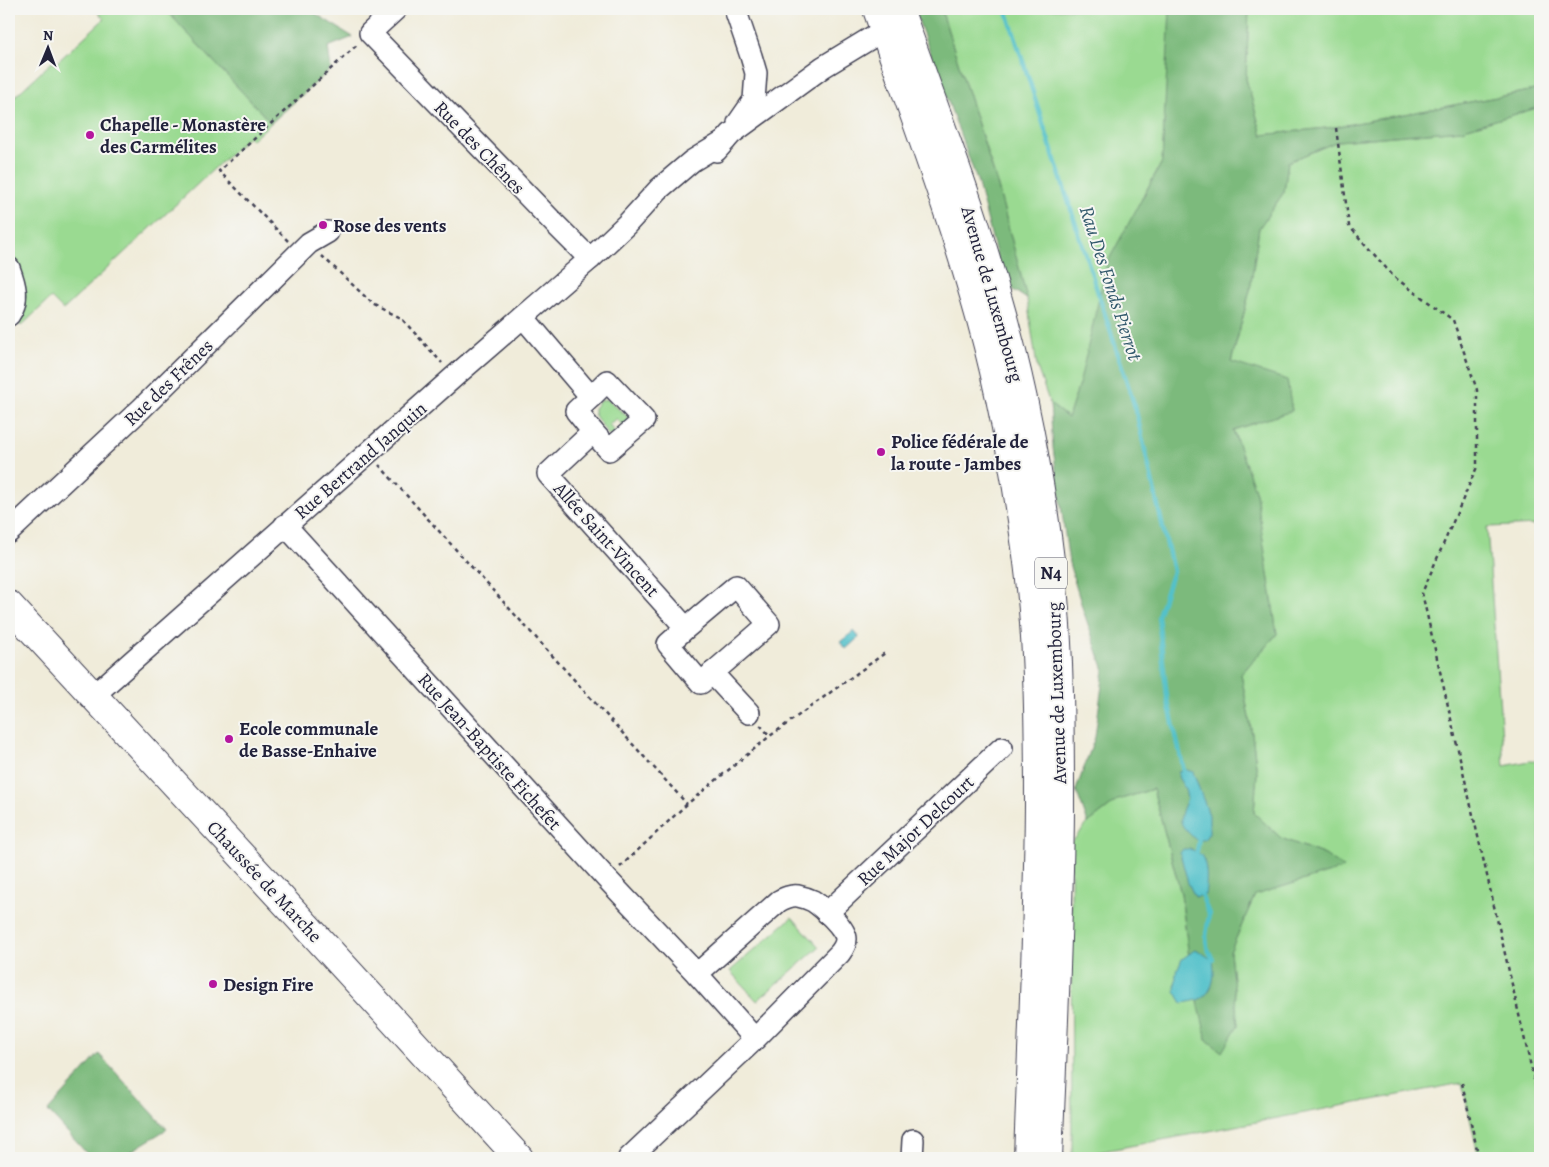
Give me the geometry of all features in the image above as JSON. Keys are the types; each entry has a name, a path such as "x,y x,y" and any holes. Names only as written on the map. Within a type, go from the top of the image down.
{"main road":[{"name":"Avenue de Luxembourg","path":"891,17 976,300 1006,430 1026,546 1036,653 1039,727 1038,874 1028,1158"},
{"name":"Avenue de Luxembourg","path":"891,17 972,217 996,293 1016,368 1029,433 1052,578 1060,722 1059,875 1048,1158"},
{"name":"Chaussée de Marche","path":"9,605 519,1158"}],"street":[{"path":"370,33 396,9"},
{"path":"728,138 754,100 756,73 735,9"},
{"name":"Rue Bertrand Janquin","path":"93,696 628,224 700,170 728,138 891,17"},
{"name":"Rue des Chênes","path":"370,33 590,259"},
{"name":"Rue des Frênes","path":"9,532 141,409 304,247 328,232"},
{"path":"9,268 16,292 16,303 9,315"},
{"path":"522,317 591,397"},
{"path":"607,381 644,420 609,450 576,411 591,397 607,381"},
{"name":"Allée Saint-Vincent","path":"593,432 548,474 686,628"},
{"name":"Rue Jean-Baptiste Fichefet","path":"286,525 607,880 697,974 755,1039"},
{"path":"736,586 769,624 701,683 668,644 686,628 736,586"},
{"path":"712,673 748,713"},
{"name":"Rue Major Delcourt","path":"827,913 1002,748"},
{"path":"629,1158 755,1039 843,948 846,938 844,932 827,913 812,900 796,896 787,897 780,901 697,974"}],"path":[{"path":"370,33 219,171 304,247 373,304 401,318 454,376"},
{"path":"1336,128 1349,226 1394,277 1453,320 1478,390 1477,466 1422,593 1540,1106"},
{"path":"368,454 687,804"},
{"path":"607,880 687,804 770,736 885,653"},
{"path":"1462,1083 1479,1158"}],"green space":[{"path":"95,9 165,9 271,123 252,140 248,137 63,310 51,298 21,326 11,314 9,315 9,102 52,62 55,64 104,19"},
{"path":"165,9 308,9 353,37 328,47 331,69 271,123"},
{"path":"914,9 941,9 997,183 1027,299 1004,284 977,180"},
{"path":"941,9 1171,9 1162,162 1142,198 1068,418 1050,404 1037,367 1027,299 997,183"},
{"path":"1170,9 1249,9 1246,79 1262,135 1335,127 1540,89 1540,107 1461,130 1338,141 1288,162 1284,192 1259,228 1250,290 1231,362 1287,380 1292,411 1233,430 1256,493 1277,634 1241,674 1257,773 1254,813 1281,838 1325,855 1344,868 1255,895 1230,952 1238,1025 1222,1052 1207,1040 1191,973 1181,894 1153,789 1118,800 1088,823 1076,790 1095,737 1104,670 1069,563 1053,448 1050,404 1068,418 1080,381 1107,263 1162,162"},
{"path":"1249,9 1540,9 1540,89 1335,127 1262,135 1246,79"},
{"path":"1540,107 1540,525 1487,527 1504,766 1540,759 1540,1158 1479,1158 1462,1083 1072,1157 1071,843 1088,823 1118,800 1153,789 1181,894 1191,973 1238,1025 1230,952 1255,895 1343,868 1325,855 1281,838 1254,814 1257,773 1241,674 1277,634 1256,493 1233,430 1292,410 1286,380 1231,363 1250,290 1259,228 1284,192 1288,162 1338,141 1461,130"},
{"path":"607,399 628,417 629,424 626,428 616,419 609,424 616,434 609,436 594,414 594,408 600,401"},
{"path":"792,917 819,947 757,1001 730,971"},
{"path":"99,1054 167,1129 120,1158 91,1158 48,1111"}],"water":[{"path":"854,631 859,637 846,649 840,642"},
{"path":"1184,769 1193,772 1209,815 1209,833 1204,840 1196,840 1181,822 1187,799 1185,789 1178,777 1179,771"},
{"path":"1183,849 1194,850 1203,858 1206,870 1205,895 1195,897 1188,883 1180,853"},
{"path":"1196,949 1213,960 1212,985 1202,998 1182,1003 1175,991 1176,974 1182,959"}],"waterway":[{"name":"Rau Des Fonds Pierrot","path":"1006,9 1135,407 1173,571 1158,616 1167,697 1185,775"},
{"path":"1196,855 1199,836"},
{"path":"1200,892 1209,914 1206,936 1207,947 1213,960"}],"place":[{"name":"Chapelle - Monastère des Carmélites","path":"90,135"},
{"name":"Rose des vents","path":"323,225"},
{"name":"Police fédérale de la route - Jambes","path":"881,452"},
{"name":"Ecole communale de Basse-Enhaive","path":"229,739"},
{"name":"Design Fire","path":"213,984"}]}
